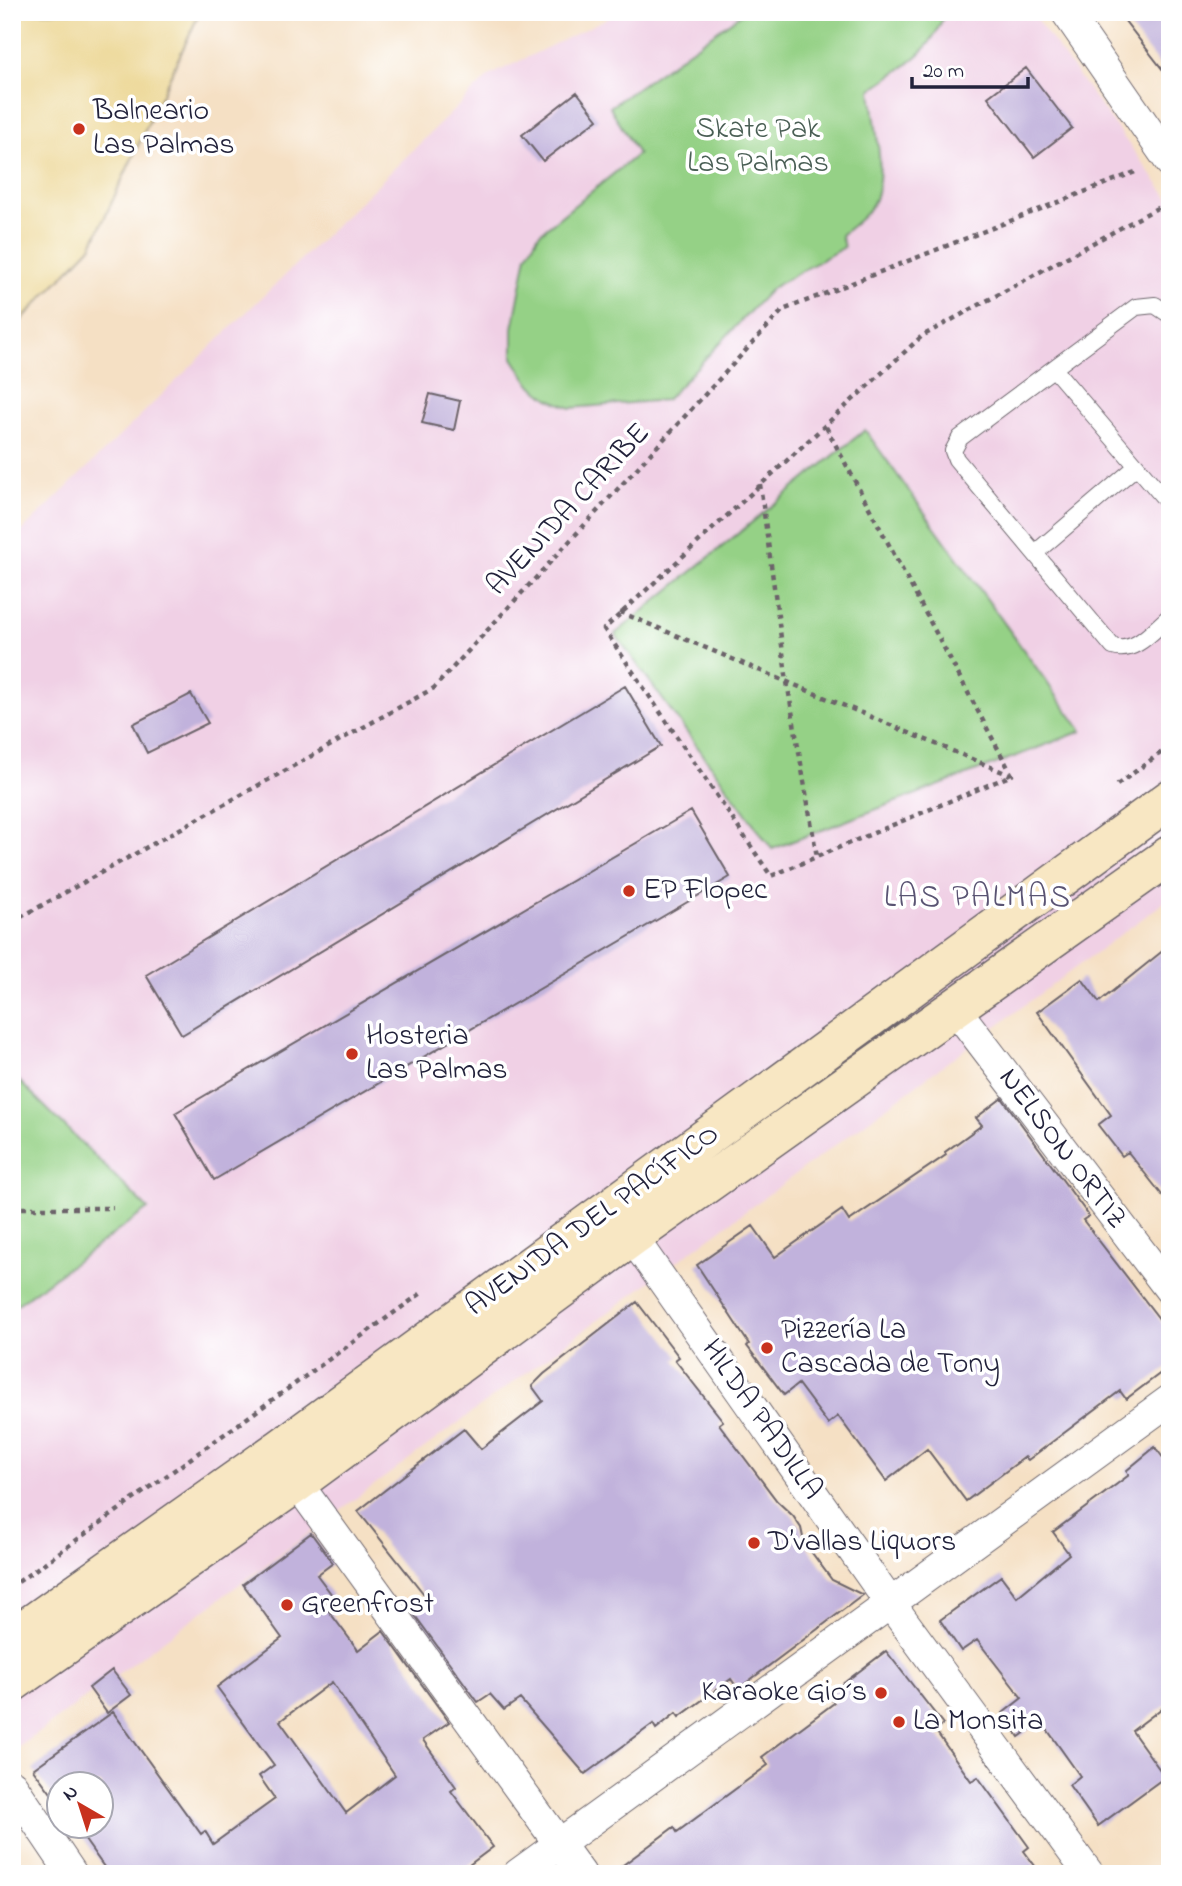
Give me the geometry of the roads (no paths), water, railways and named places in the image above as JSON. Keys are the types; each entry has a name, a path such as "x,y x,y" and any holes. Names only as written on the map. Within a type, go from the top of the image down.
{"main road":[{"name":"AVENIDA DEL PACÍFICO","path":"12,1638 281,1448 1170,799"},
{"name":"AVENIDA DEL PACÍFICO","path":"12,1683 297,1483 632,1237 1170,855"}],"street":[{"path":"1066,12 1168,161"},
{"name":"NELSON ORTIZ","path":"954,1007 1170,1290"},
{"name":"HILDA PADILLA","path":"632,1237 890,1603 1089,1874"},
{"path":"518,1874 1170,1400"},
{"path":"297,1483 581,1874"},
{"path":"12,1785 72,1874"}],"lane":[{"path":"1170,315 1156,305 1136,307 960,438 953,450 956,458 1113,647 1126,649 1134,646 1170,616"},
{"path":"1054,369 1170,505"},
{"path":"1035,554 1137,466"}],"place":[{"name":"Balneario Las Palmas","path":"79,129"},
{"name":"EP Flopec","path":"629,891"},
{"name":"Hosteria Las Palmas","path":"352,1054"},
{"name":"Pizzería La Cascada de Tony","path":"767,1348"},
{"name":"D’vallas Liquors","path":"754,1543"},
{"name":"Greenfrost","path":"287,1605"},
{"name":"Karaoke Gio´s","path":"881,1693"},
{"name":"La Monsita","path":"899,1722"}],"district":[{"name":"LAS PALMAS","path":"978,898"}],"park label":[{"name":"Skate Pak Las Palmas","path":"758,147"}]}
